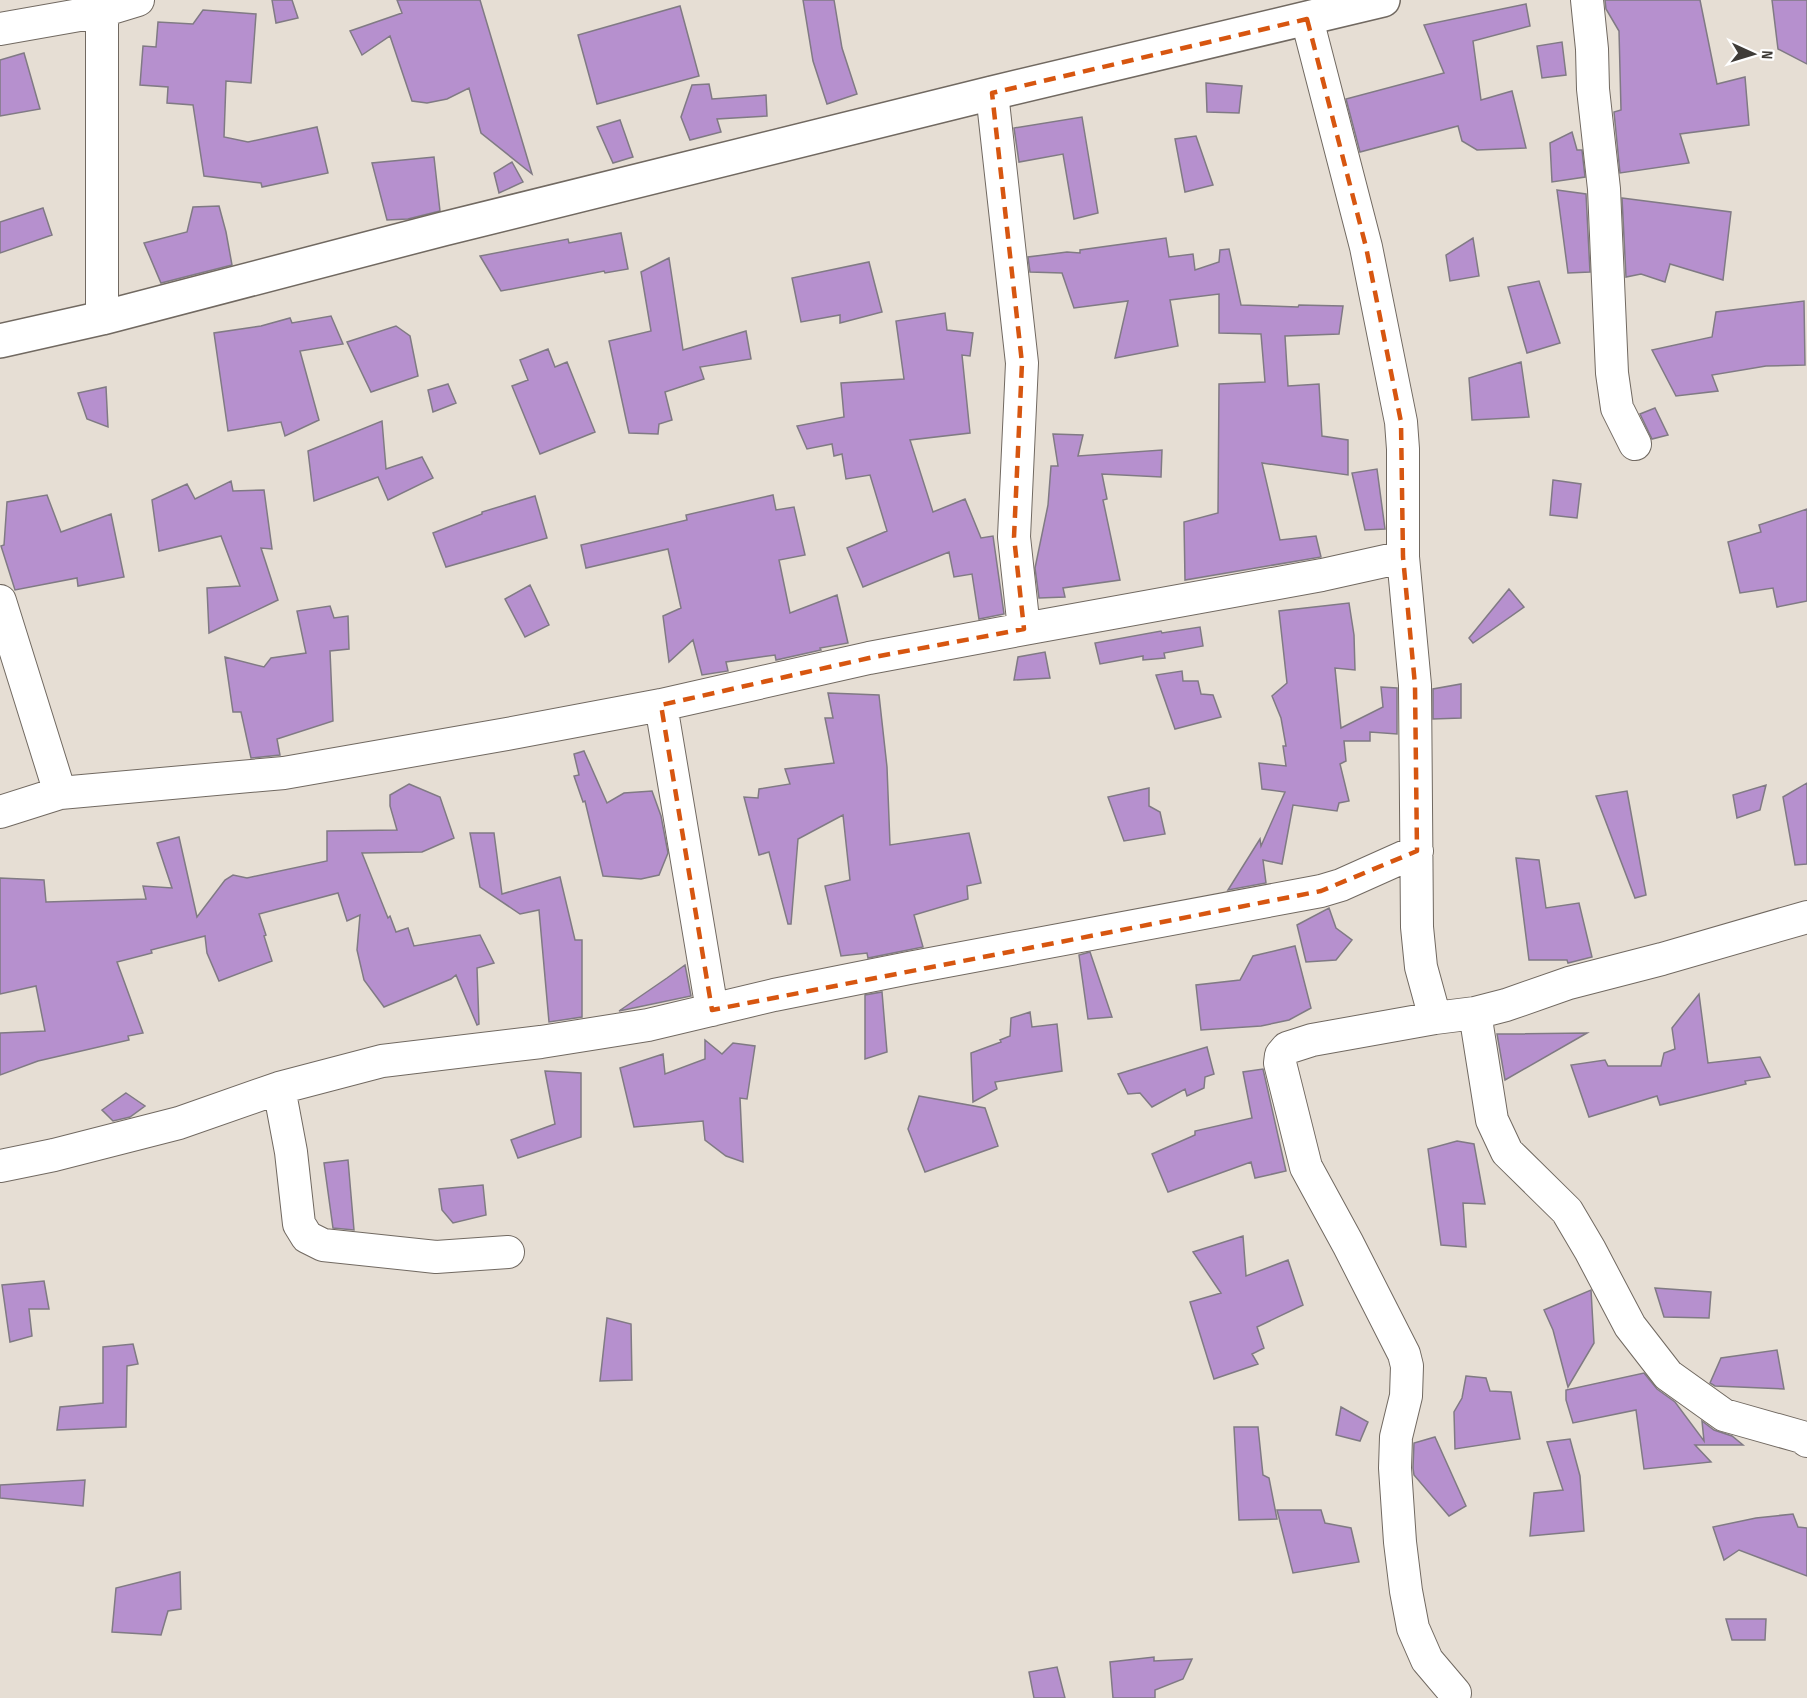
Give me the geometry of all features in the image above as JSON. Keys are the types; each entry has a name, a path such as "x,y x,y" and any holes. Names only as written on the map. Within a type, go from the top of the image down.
{"street":[{"path":"0,30 102,11 138,0"},
{"path":"0,341 102,318 444,229 992,93 1383,0"},
{"path":"1587,0 1593,89 1604,189 1612,373 1617,408 1635,444"},
{"path":"102,11 102,318"},
{"path":"1307,19 1366,248 1401,422 1403,557 1415,686 1417,927 1421,966 1435,1018"},
{"path":"992,93 1022,363 1014,537 1024,629"},
{"path":"0,812 60,793 284,773 507,735 661,705 869,658 1322,575 1403,557"},
{"path":"0,601 60,793"},
{"path":"661,705 712,1010"},
{"path":"0,1166 54,1155 179,1123 279,1088 382,1060 541,1042 648,1025 909,968 1321,891 1341,885 1416,851"},
{"path":"1455,1693 1427,1660 1413,1628 1406,1591 1395,1468 1396,1437 1406,1396 1407,1366 1404,1354 1306,1167 1280,1063 1281,1055 1287,1048 1312,1040 1475,1013 1506,1005 1569,983 1807,917"},
{"path":"1475,1013 1492,1120 1507,1152 1567,1211 1630,1326 1668,1375 1724,1415 1802,1437 1807,1441"},
{"path":"279,1088 291,1152 299,1224 307,1237 323,1245 435,1257 508,1252"}],"highlighted area":[{"path":"1307,19 1366,247 1401,422 1403,557 1415,685 1417,851 1321,891 712,1010 661,705 869,658 1024,629 1014,537 1022,363 992,93"}],"building":[{"path":"272,0 292,0 298,18 276,23"},
{"path":"397,0 480,0 532,174 481,133 469,88 447,99 427,103 412,101 390,36 362,55 350,31 402,13"},
{"path":"803,0 834,0 842,48 857,94 827,104 813,61"},
{"path":"1605,0 1700,0 1717,84 1745,77 1749,125 1680,134 1689,163 1620,173 1614,112 1621,110 1619,31 1606,9"},
{"path":"1772,0 1807,0 1807,64 1778,49"},
{"path":"1526,4 1530,26 1473,41 1481,100 1512,91 1526,148 1477,150 1462,141 1458,126 1360,152 1346,99 1444,73 1424,25"},
{"path":"680,6 699,76 597,104 578,35"},
{"path":"203,10 256,14 251,83 226,81 224,137 248,142 317,127 328,173 262,187 261,183 204,176 193,105 167,103 168,87 140,85 143,46 156,47 158,22 193,24"},
{"path":"1562,42 1566,75 1542,78 1537,46"},
{"path":"24,53 40,109 0,116 0,60"},
{"path":"1206,83 1242,86 1239,113 1207,112"},
{"path":"709,84 712,99 766,95 767,116 717,119 721,132 690,140 681,117 692,85"},
{"path":"1082,117 1098,213 1074,219 1063,154 1019,162 1014,128"},
{"path":"620,120 633,157 613,163 597,127"},
{"path":"1572,132 1577,150 1582,150 1585,177 1552,182 1550,143"},
{"path":"1196,136 1213,185 1185,192 1175,139"},
{"path":"434,157 440,211 408,219 387,220 372,163"},
{"path":"512,162 523,182 499,193 494,173"},
{"path":"1557,190 1586,194 1590,272 1568,273"},
{"path":"1622,198 1731,212 1723,280 1670,264 1665,282 1641,274 1626,277"},
{"path":"219,206 232,265 161,283 144,243 187,232 193,207"},
{"path":"43,208 52,235 0,253 0,222"},
{"path":"621,233 628,269 605,273 604,271 501,291 480,256 568,239 569,243"},
{"path":"1166,238 1169,257 1193,254 1195,270 1219,262 1220,250 1229,249 1241,305 1343,306 1339,334 1285,336 1288,386 1319,384 1322,436 1348,440 1348,475 1262,463 1280,540 1316,536 1321,557 1185,580 1184,522 1218,513 1219,384 1265,382 1261,334 1219,333 1219,294 1170,300 1178,346 1115,358 1128,301 1074,308 1062,273 1030,272 1028,257 1067,252 1080,253 1080,250"},
{"path":"1473,238 1479,276 1450,281 1446,255"},
{"path":"669,258 683,350 746,331 751,359 700,367 704,379 665,392 672,420 659,424 658,434 629,433 609,341 651,331 641,272"},
{"path":"869,262 882,312 840,323 840,315 801,322 792,278"},
{"path":"1539,281 1560,343 1527,353 1508,287"},
{"path":"1804,301 1805,365 1766,366 1712,375 1718,391 1676,396 1652,350 1712,337 1716,312"},
{"path":"945,313 947,330 973,333 970,356 962,355 970,433 910,440 933,512 965,499 981,538 993,536 1004,614 979,619 972,574 954,577 949,552 863,587 847,548 887,531 870,475 846,479 842,454 834,456 832,444 807,449 797,426 844,417 841,383 904,379 896,321"},
{"path":"331,316 343,344 300,351 319,420 285,436 281,422 228,431 214,333 261,326 290,318 292,323"},
{"path":"396,326 410,336 418,376 371,392 347,342"},
{"path":"548,349 555,367 567,362 595,432 540,454 512,386 528,380 520,360"},
{"path":"1521,362 1529,417 1472,420 1469,378"},
{"path":"448,384 456,403 433,412 428,390"},
{"path":"106,387 108,427 87,419 78,393"},
{"path":"1655,408 1668,435 1652,439 1640,414"},
{"path":"382,421 386,469 422,457 433,478 388,500 378,477 314,501 308,451"},
{"path":"1053,434 1083,435 1078,456 1162,450 1161,477 1102,474 1107,499 1103,500 1120,580 1063,588 1065,597 1039,598 1035,568 1048,505 1051,466 1058,466"},
{"path":"1377,469 1385,529 1365,530 1352,473"},
{"path":"1553,480 1581,484 1577,518 1550,515"},
{"path":"231,481 233,491 264,490 272,549 261,548 278,600 209,633 207,588 240,586 221,536 159,551 152,500 187,484 195,499"},
{"path":"47,495 61,532 111,514 124,577 78,586 77,578 15,590 1,546 4,545 7,502"},
{"path":"773,495 776,510 794,507 805,555 779,560 790,613 837,595 848,643 776,660 775,655 726,662 728,671 702,675 693,640 669,662 663,616 681,608 668,549 586,568 581,545 687,520 686,515"},
{"path":"535,496 547,538 446,567 433,533 482,514 482,512"},
{"path":"1807,509 1807,601 1777,607 1773,588 1740,593 1728,542 1761,532 1759,525"},
{"path":"530,585 549,625 525,637 505,599"},
{"path":"1509,589 1524,607 1473,643 1469,638"},
{"path":"1349,603 1354,635 1355,670 1335,668 1341,728 1383,707 1381,687 1397,688 1397,734 1370,732 1370,741 1344,741 1346,761 1340,764 1349,801 1339,803 1337,811 1293,805 1282,864 1263,860 1266,883 1228,890 1260,839 1261,846 1285,792 1262,789 1259,763 1286,766 1283,746 1286,746 1281,718 1272,696 1287,683 1279,611"},
{"path":"330,606 334,618 348,616 349,649 330,651 333,721 277,739 280,755 251,758 241,712 233,712 225,657 264,667 271,658 306,653 297,611"},
{"path":"1200,627 1203,646 1164,653 1165,658 1143,660 1143,656 1100,664 1095,643 1161,631 1162,633"},
{"path":"1045,652 1050,678 1014,680 1018,657"},
{"path":"1182,671 1183,681 1198,681 1201,694 1213,695 1221,717 1175,729 1156,675"},
{"path":"1461,684 1461,718 1433,719 1433,689"},
{"path":"828,693 879,695 887,767 890,845 969,833 981,883 967,886 968,899 914,915 923,947 868,958 867,953 841,956 825,886 850,880 843,815 798,839 791,924 788,924 769,852 759,855 744,797 758,798 759,789 790,784 785,769 834,763 825,718 833,718"},
{"path":"584,751 607,803 624,793 652,791 661,816 668,853 659,875 641,879 603,876 585,801 583,802 574,776 579,775 574,754"},
{"path":"1807,783 1807,864 1795,865 1783,797"},
{"path":"409,784 440,797 454,838 422,852 362,853 388,918 390,916 396,932 408,928 414,946 480,935 494,963 477,968 479,1024 477,1025 456,975 384,1007 364,980 357,950 360,915 347,921 338,893 259,914 272,961 219,981 207,953 205,936 151,950 152,953 117,962 143,1033 128,1036 129,1040 38,1061 0,1075 0,1033 45,1031 36,986 0,994 0,878 44,880 46,902 146,899 143,886 172,888 157,843 179,837 197,917 225,880 233,875 247,878 327,861 327,831 397,830 390,806 390,795"},
{"path":"1766,785 1760,810 1737,818 1733,795"},
{"path":"1149,788 1149,806 1160,812 1165,834 1124,841 1108,797"},
{"path":"1627,791 1646,895 1635,898 1596,796"},
{"path":"470,833 494,833 502,894 560,877 575,940 582,940 582,1017 549,1022 539,910 520,914 480,887"},
{"path":"1516,858 1539,860 1546,908 1579,903 1592,957 1568,963 1567,960 1529,960"},
{"path":"1329,908 1336,928 1352,940 1336,960 1306,962 1297,925"},
{"path":"1295,946 1311,1008 1289,1020 1261,1026 1201,1030 1196,985 1240,980 1253,956"},
{"path":"1090,952 1112,1017 1088,1019 1079,955"},
{"path":"685,965 691,996 619,1011 667,978"},
{"path":"882,992 887,1052 865,1059 865,995"},
{"path":"1699,994 1708,1063 1760,1057 1770,1077 1745,1081 1746,1084 1660,1105 1657,1096 1589,1117 1571,1065 1605,1060 1608,1066 1661,1066 1664,1053 1675,1049 1672,1028"},
{"path":"1030,1012 1032,1027 1057,1024 1062,1071 995,1082 997,1089 973,1102 971,1053 1001,1042 1000,1040 1010,1036 1011,1018"},
{"path":"1587,1033 1505,1080 1497,1034"},
{"path":"705,1040 722,1054 733,1043 755,1046 747,1099 740,1098 743,1162 726,1156 705,1140 703,1121 634,1127 620,1068 663,1054 665,1074 705,1059"},
{"path":"1207,1047 1214,1074 1205,1077 1204,1088 1187,1096 1185,1089 1152,1107 1140,1093 1128,1094 1118,1074"},
{"path":"1263,1069 1286,1171 1255,1178 1251,1162 1168,1192 1152,1154 1195,1135 1195,1131 1252,1118 1243,1072"},
{"path":"545,1071 581,1073 581,1137 518,1158 511,1140 555,1124"},
{"path":"126,1093 145,1106 130,1117 113,1121 102,1110"},
{"path":"919,1096 985,1108 998,1146 925,1172 908,1129"},
{"path":"1457,1141 1474,1144 1485,1204 1463,1203 1466,1247 1441,1245 1428,1149"},
{"path":"348,1160 354,1230 333,1228 324,1163"},
{"path":"483,1185 486,1215 453,1223 442,1210 439,1189"},
{"path":"1243,1236 1246,1276 1288,1260 1303,1305 1257,1327 1264,1348 1252,1354 1258,1364 1214,1379 1190,1302 1221,1293 1193,1252"},
{"path":"44,1281 49,1309 29,1309 32,1336 10,1342 2,1285"},
{"path":"1655,1288 1711,1292 1709,1318 1664,1317"},
{"path":"1591,1290 1594,1343 1568,1387 1553,1330 1544,1310"},
{"path":"607,1318 631,1324 632,1380 600,1381"},
{"path":"133,1344 138,1364 127,1366 126,1427 57,1430 60,1407 103,1403 103,1347"},
{"path":"1777,1350 1784,1389 1715,1386 1710,1383 1721,1358"},
{"path":"1644,1373 1657,1389 1675,1402 1704,1441 1702,1421 1714,1430 1732,1436 1743,1445 1695,1445 1711,1462 1644,1469 1636,1410 1573,1423 1566,1400 1566,1390"},
{"path":"1466,1376 1486,1378 1490,1391 1511,1392 1520,1439 1455,1449 1454,1412 1462,1398"},
{"path":"1341,1407 1368,1422 1360,1441 1336,1435"},
{"path":"1234,1427 1258,1427 1263,1475 1269,1478 1277,1519 1239,1520"},
{"path":"1435,1437 1466,1506 1449,1516 1414,1475 1414,1443"},
{"path":"1570,1439 1580,1476 1584,1531 1530,1536 1534,1493 1563,1490 1547,1442"},
{"path":"85,1480 83,1506 0,1498 0,1485"},
{"path":"1277,1510 1321,1510 1325,1523 1351,1528 1359,1562 1293,1573"},
{"path":"1793,1514 1798,1527 1807,1528 1807,1576 1739,1550 1724,1560 1713,1527 1756,1518"},
{"path":"180,1572 181,1609 168,1611 161,1635 112,1632 116,1588"},
{"path":"1726,1619 1766,1619 1765,1640 1732,1640"},
{"path":"1154,1657 1154,1661 1192,1659 1183,1679 1155,1690 1155,1698 1113,1698 1110,1662"},
{"path":"1057,1667 1065,1698 1034,1698 1029,1672"}]}
